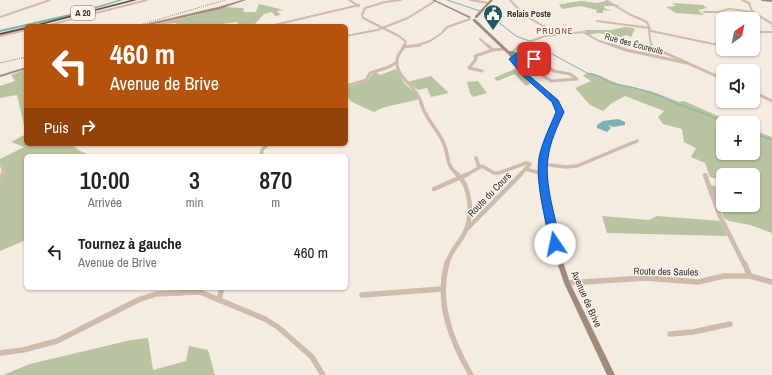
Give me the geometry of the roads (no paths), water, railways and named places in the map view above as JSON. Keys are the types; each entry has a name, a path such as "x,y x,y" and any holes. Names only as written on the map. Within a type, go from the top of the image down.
{"highway":[{"name":"A 20","path":"40,24 135,0"},
{"name":"A 20","path":"43,24 138,0"},
{"path":"0,34 24,29"}],"street":[{"path":"0,17 50,0"},
{"path":"53,24 146,0"},
{"path":"150,24 226,7 244,0"},
{"path":"348,0 365,8 385,2 401,0"},
{"path":"348,36 363,34 410,17 434,0 475,19 490,1"},
{"path":"470,0 490,1"},
{"path":"510,0 524,15 557,34"},
{"path":"606,0 629,14 645,21 650,30 649,41 652,47 716,75"},
{"path":"718,12 729,9 754,12 751,4 742,0"},
{"path":"762,0 772,1"},
{"path":"278,24 359,6"},
{"path":"365,8 362,15 363,18 399,36 406,42 397,55 397,62 401,76 419,96 422,102 423,111 442,140 446,149 447,161 450,167 462,177"},
{"path":"704,12 716,12"},
{"path":"158,24 180,20 188,15"},
{"path":"760,16 772,24"},
{"path":"403,47 418,46 426,43 442,33 447,27 470,18"},
{"name":"Avenue de Brive","path":"475,19 504,49 514,54 524,74 555,101 559,108 560,115 545,149 543,164 547,199 555,244 567,283 611,375"},
{"path":"597,21 650,30 716,44"},
{"path":"760,32 772,32"},
{"name":"Rue des Écureuils","path":"514,54 518,46 557,34 585,33 594,39 621,48 687,63"},
{"path":"480,39 493,50"},
{"path":"482,71 469,67 476,59 475,56 493,50 504,49"},
{"path":"514,54 525,56 544,64 556,72 566,72 577,79 551,81 532,68 534,66 544,64"},
{"path":"348,85 366,80 370,73 389,67 397,62"},
{"path":"0,76 24,69"},
{"path":"760,95 772,101"},
{"path":"543,164 566,167 576,166 624,144 637,141"},
{"path":"434,189 462,177 479,167 476,158"},
{"name":"Route du Cours","path":"471,375 449,331 442,289 443,276 448,259 466,231 530,165 529,163 500,173 494,173 482,166 479,167"},
{"path":"0,165 3,167 3,175 0,180"},
{"name":"Route du Cours","path":"526,169 544,174"},
{"path":"705,175 713,201 750,276"},
{"name":"Route du Cours","path":"462,177 467,190 469,212 466,231"},
{"name":"Route des Saules","path":"567,283 644,278 698,282 724,276 750,276 772,282"},
{"path":"362,295 442,289"},
{"path":"219,300 222,290"},
{"path":"0,353 23,350 57,341 138,300 156,294 200,292 265,319 278,327 312,357 323,375"},
{"path":"670,334 693,332 730,324"}],"water":[{"path":"618,119 625,122 625,125 613,127 608,125 611,128 607,132 597,128 597,125 603,121"}],"waterway":[{"path":"31,24 71,15 122,0"},
{"path":"447,0 480,11"},
{"path":"484,11 516,36 544,47 541,48 587,73 601,77 610,83 635,88 663,97 667,100 716,118"},
{"path":"0,31 24,26"},
{"path":"760,136 772,140"}],"railway":[{"path":"143,24 225,0"},
{"path":"0,63 24,57"}],"place":[{"name":"Relais Poste","path":"493,31"}],"district":[{"name":"PRUGNE","path":"555,31"}]}
